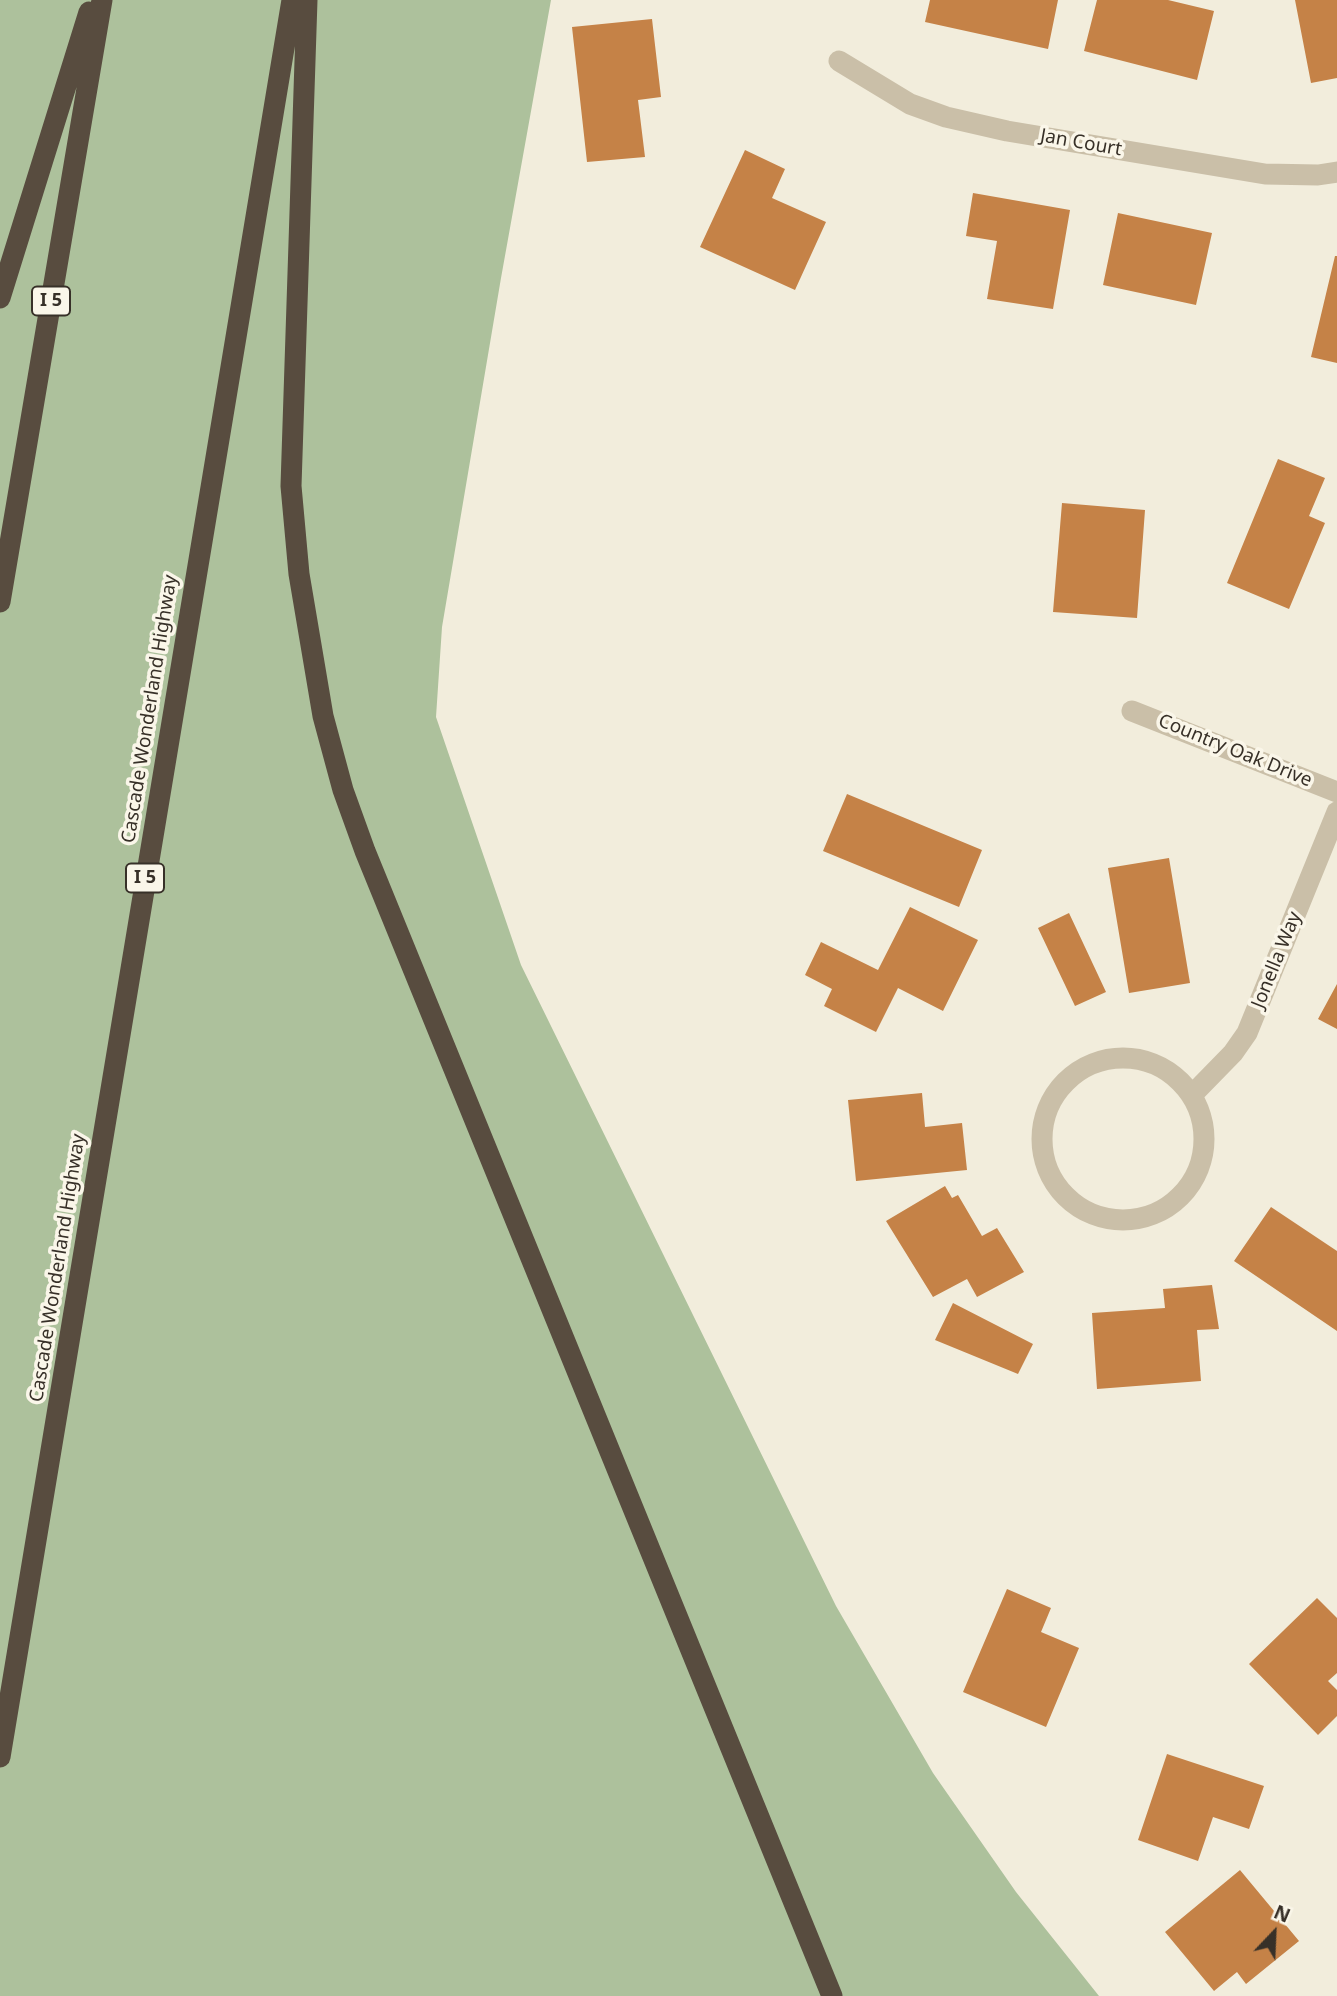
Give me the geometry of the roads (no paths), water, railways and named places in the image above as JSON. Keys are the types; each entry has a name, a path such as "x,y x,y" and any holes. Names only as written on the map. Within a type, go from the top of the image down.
{"highway":[{"path":"0,298 93,0"},
{"name":"I 5","path":"0,602 102,0"},
{"name":"Cascade Wonderland Highway","path":"0,1757 292,0"},
{"path":"307,0 291,486 301,587 323,716 343,790 365,851 832,1996"}],"street":[{"name":"Jan Court","path":"839,61 910,104 946,117 1265,174 1318,175 1337,172"},
{"name":"Country Oak Drive","path":"1132,711 1337,792"},
{"name":"Jonella Way","path":"1193,1094 1233,1054 1247,1033 1337,812"},
{"path":"1122,1058 1149,1062 1173,1075 1193,1094 1202,1119 1204,1145 1198,1171 1184,1194 1163,1211 1138,1219 1112,1220 1086,1212 1065,1196 1049,1175 1042,1149 1043,1122 1053,1097 1071,1076 1095,1063 1122,1058"}]}
